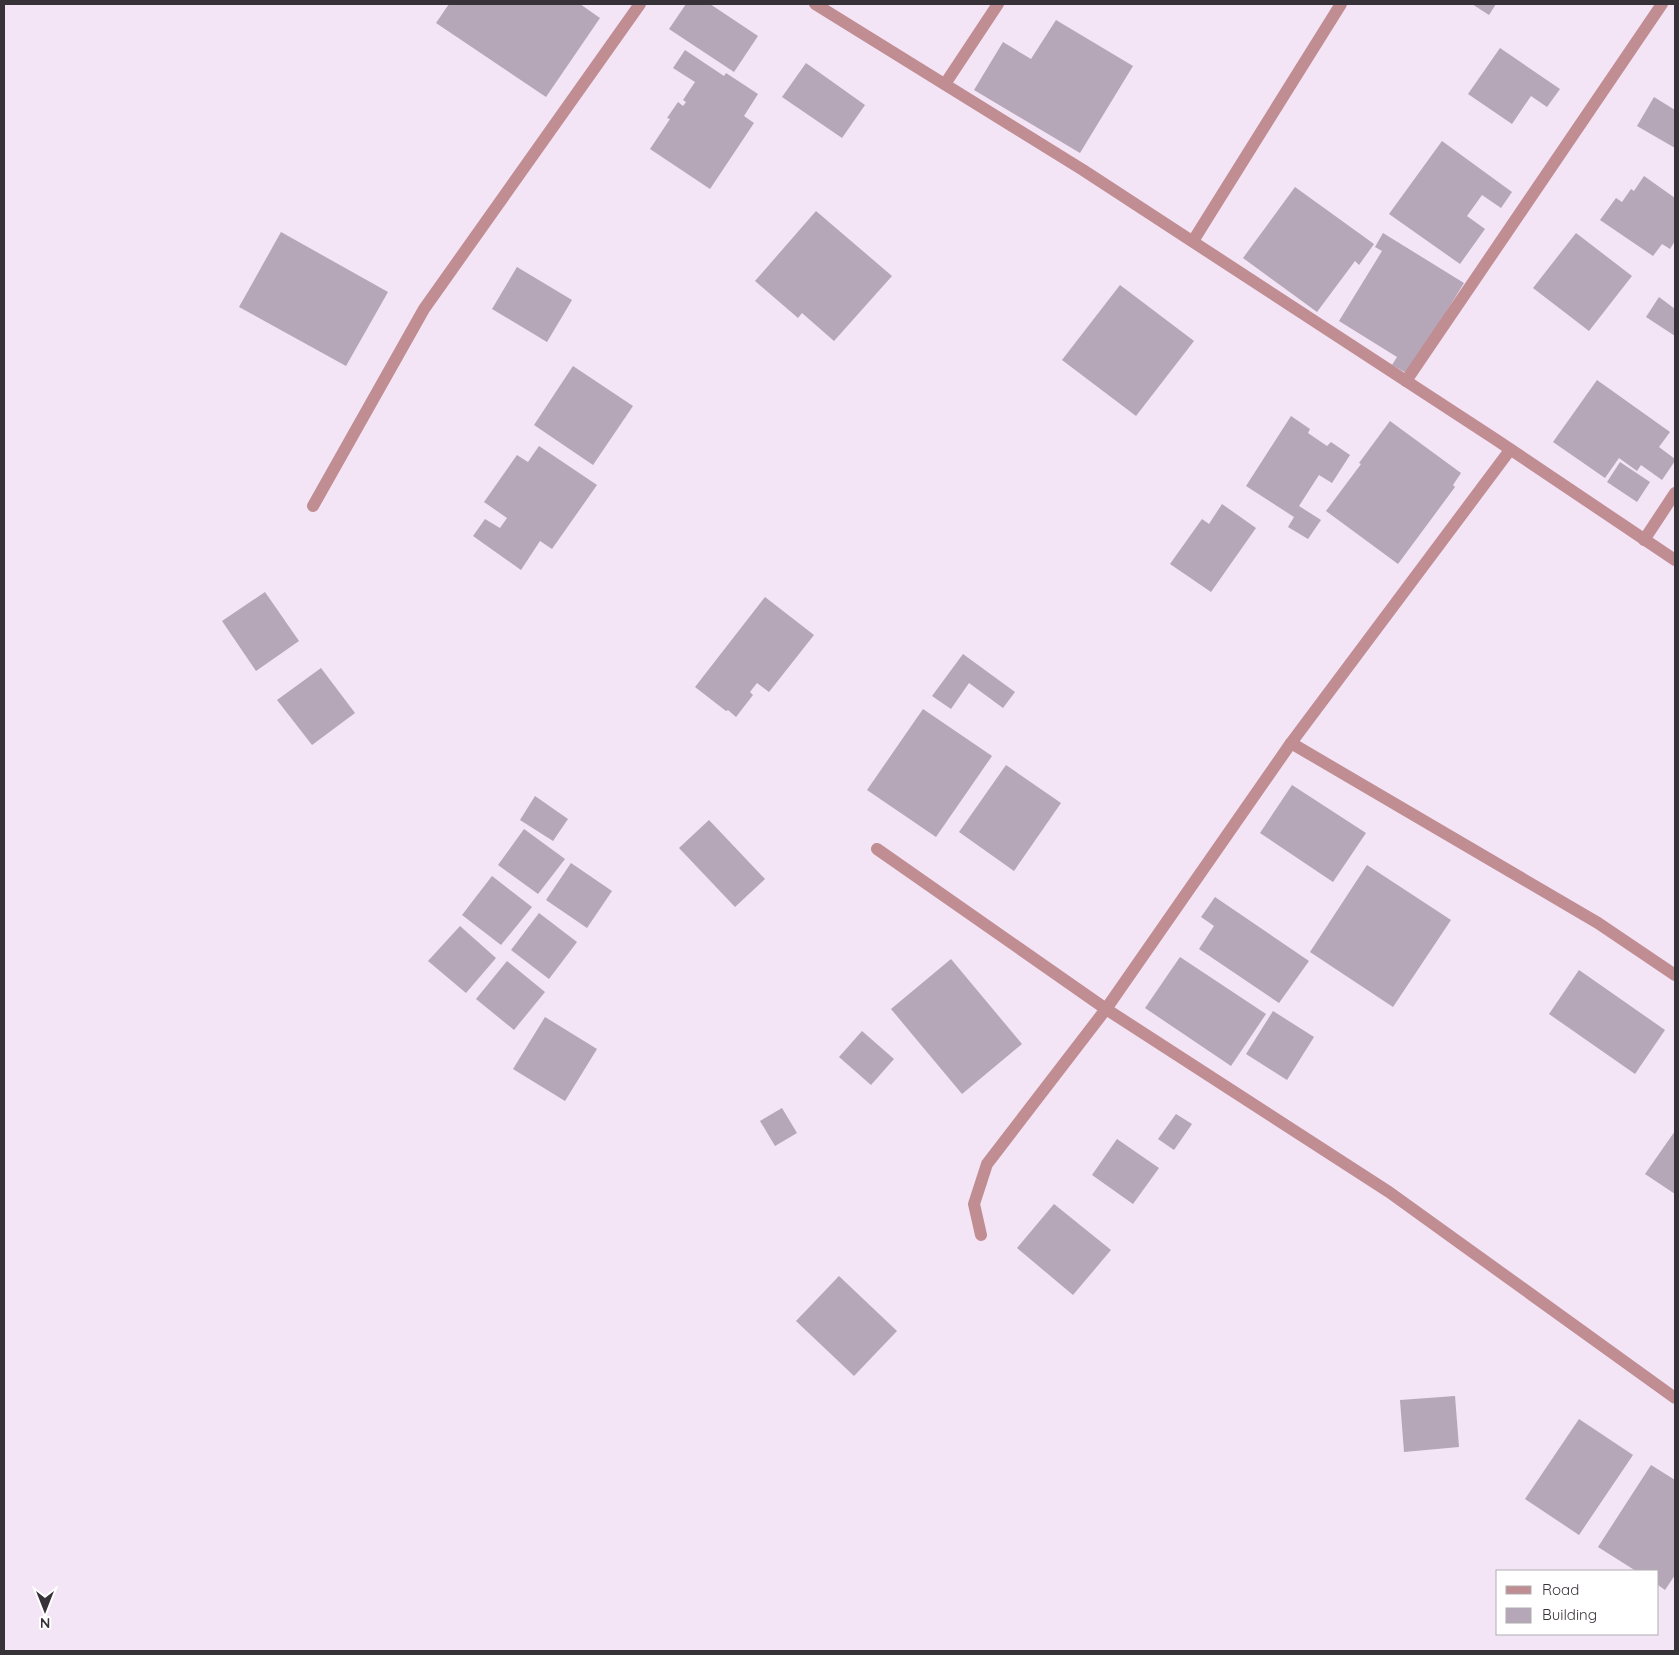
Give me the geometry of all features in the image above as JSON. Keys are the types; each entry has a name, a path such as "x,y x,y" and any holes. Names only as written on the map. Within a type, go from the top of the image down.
{"street":[{"path":"312,506 424,309 640,4"},
{"path":"815,4 1083,170 1193,241 1675,560"},
{"path":"945,84 998,4"},
{"path":"1193,241 1341,4"},
{"path":"1406,381 1662,4"},
{"path":"981,1235 974,1204 987,1164 1106,1009 1291,743 1510,450"},
{"path":"1644,540 1675,493"},
{"path":"1291,743 1598,923 1675,975"},
{"path":"877,849 1106,1009 1389,1192 1675,1398"}],"building":[{"path":"449,4 580,4 600,18 546,97 436,23"},
{"path":"686,4 710,4 758,36 734,72 669,29"},
{"path":"1472,4 1496,4 1489,15"},
{"path":"1056,20 1133,66 1080,153 974,90 1003,42 1031,59"},
{"path":"1500,48 1560,89 1547,107 1531,96 1512,124 1468,94"},
{"path":"685,50 724,76 726,73 758,94 744,116 754,123 710,189 650,149 670,119 667,118 678,102 683,106 686,102 683,100 695,82 673,68"},
{"path":"806,63 865,105 842,138 782,97"},
{"path":"1654,97 1675,110 1675,148 1637,126"},
{"path":"1442,141 1512,192 1501,208 1482,195 1467,216 1485,229 1460,264 1389,214"},
{"path":"1644,176 1675,198 1675,241 1670,249 1662,244 1653,256 1600,220 1616,198 1622,202 1631,189 1634,191"},
{"path":"1295,187 1374,244 1359,265 1355,261 1317,312 1243,258"},
{"path":"816,211 892,276 834,341 802,313 798,318 755,281"},
{"path":"281,232 388,292 346,366 239,307"},
{"path":"1383,233 1464,283 1408,374 1392,365 1397,357 1339,321 1382,251 1375,247"},
{"path":"1576,233 1632,276 1589,331 1533,288"},
{"path":"517,267 572,300 547,342 492,309"},
{"path":"1120,285 1194,341 1136,416 1062,360"},
{"path":"1659,297 1675,309 1675,336 1646,317"},
{"path":"573,366 633,406 593,465 534,425"},
{"path":"1597,380 1670,432 1659,447 1675,459 1675,461 1662,480 1641,465 1637,471 1619,458 1605,478 1553,442"},
{"path":"1291,416 1310,429 1308,433 1327,446 1331,442 1350,455 1332,483 1319,475 1299,506 1321,520 1308,539 1288,527 1294,517 1246,486"},
{"path":"1390,421 1461,473 1453,485 1455,487 1398,564 1326,511"},
{"path":"539,446 597,485 552,549 540,541 521,570 473,536 485,519 500,528 507,518 484,502 517,455 528,462"},
{"path":"1620,462 1650,482 1637,502 1607,482"},
{"path":"1222,504 1256,528 1211,592 1170,564 1202,519 1209,524"},
{"path":"265,592 299,641 256,671 222,621"},
{"path":"765,597 814,635 769,692 757,683 750,692 753,695 736,717 695,687"},
{"path":"963,654 1015,692 1003,708 969,683 951,709 932,696"},
{"path":"321,668 355,713 312,745 277,700"},
{"path":"923,709 992,756 936,837 867,790"},
{"path":"1006,765 1061,803 1014,871 959,832"},
{"path":"1292,785 1366,833 1333,882 1260,833"},
{"path":"535,796 568,819 553,841 520,820"},
{"path":"709,820 765,879 735,907 679,848"},
{"path":"524,829 565,859 538,894 498,865"},
{"path":"571,863 612,891 587,928 546,900"},
{"path":"1367,865 1451,920 1393,1007 1310,952"},
{"path":"492,876 532,907 501,945 462,915"},
{"path":"1215,897 1309,961 1279,1003 1199,949 1214,926 1201,917"},
{"path":"539,913 577,942 549,979 511,950"},
{"path":"460,926 496,958 466,993 428,961"},
{"path":"1180,957 1266,1014 1231,1066 1145,1008"},
{"path":"951,959 1022,1044 962,1094 891,1009"},
{"path":"507,961 545,992 514,1030 476,999"},
{"path":"1579,970 1665,1030 1635,1074 1549,1014"},
{"path":"1273,1011 1314,1037 1287,1080 1246,1054"},
{"path":"545,1017 597,1049 565,1101 513,1069"},
{"path":"862,1031 894,1059 871,1085 839,1057"},
{"path":"782,1108 797,1133 775,1146 760,1121"},
{"path":"1176,1114 1192,1124 1174,1150 1158,1139"},
{"path":"1675,1131 1675,1194 1645,1174"},
{"path":"1117,1139 1159,1168 1133,1204 1092,1175"},
{"path":"1054,1204 1111,1250 1073,1295 1017,1248"},
{"path":"839,1276 897,1331 854,1376 796,1321"},
{"path":"1455,1396 1459,1447 1404,1452 1400,1400"},
{"path":"1579,1419 1633,1455 1579,1535 1525,1499"},
{"path":"1651,1465 1675,1480 1675,1575 1665,1590 1659,1586 1659,1570 1634,1570 1598,1547"}]}
